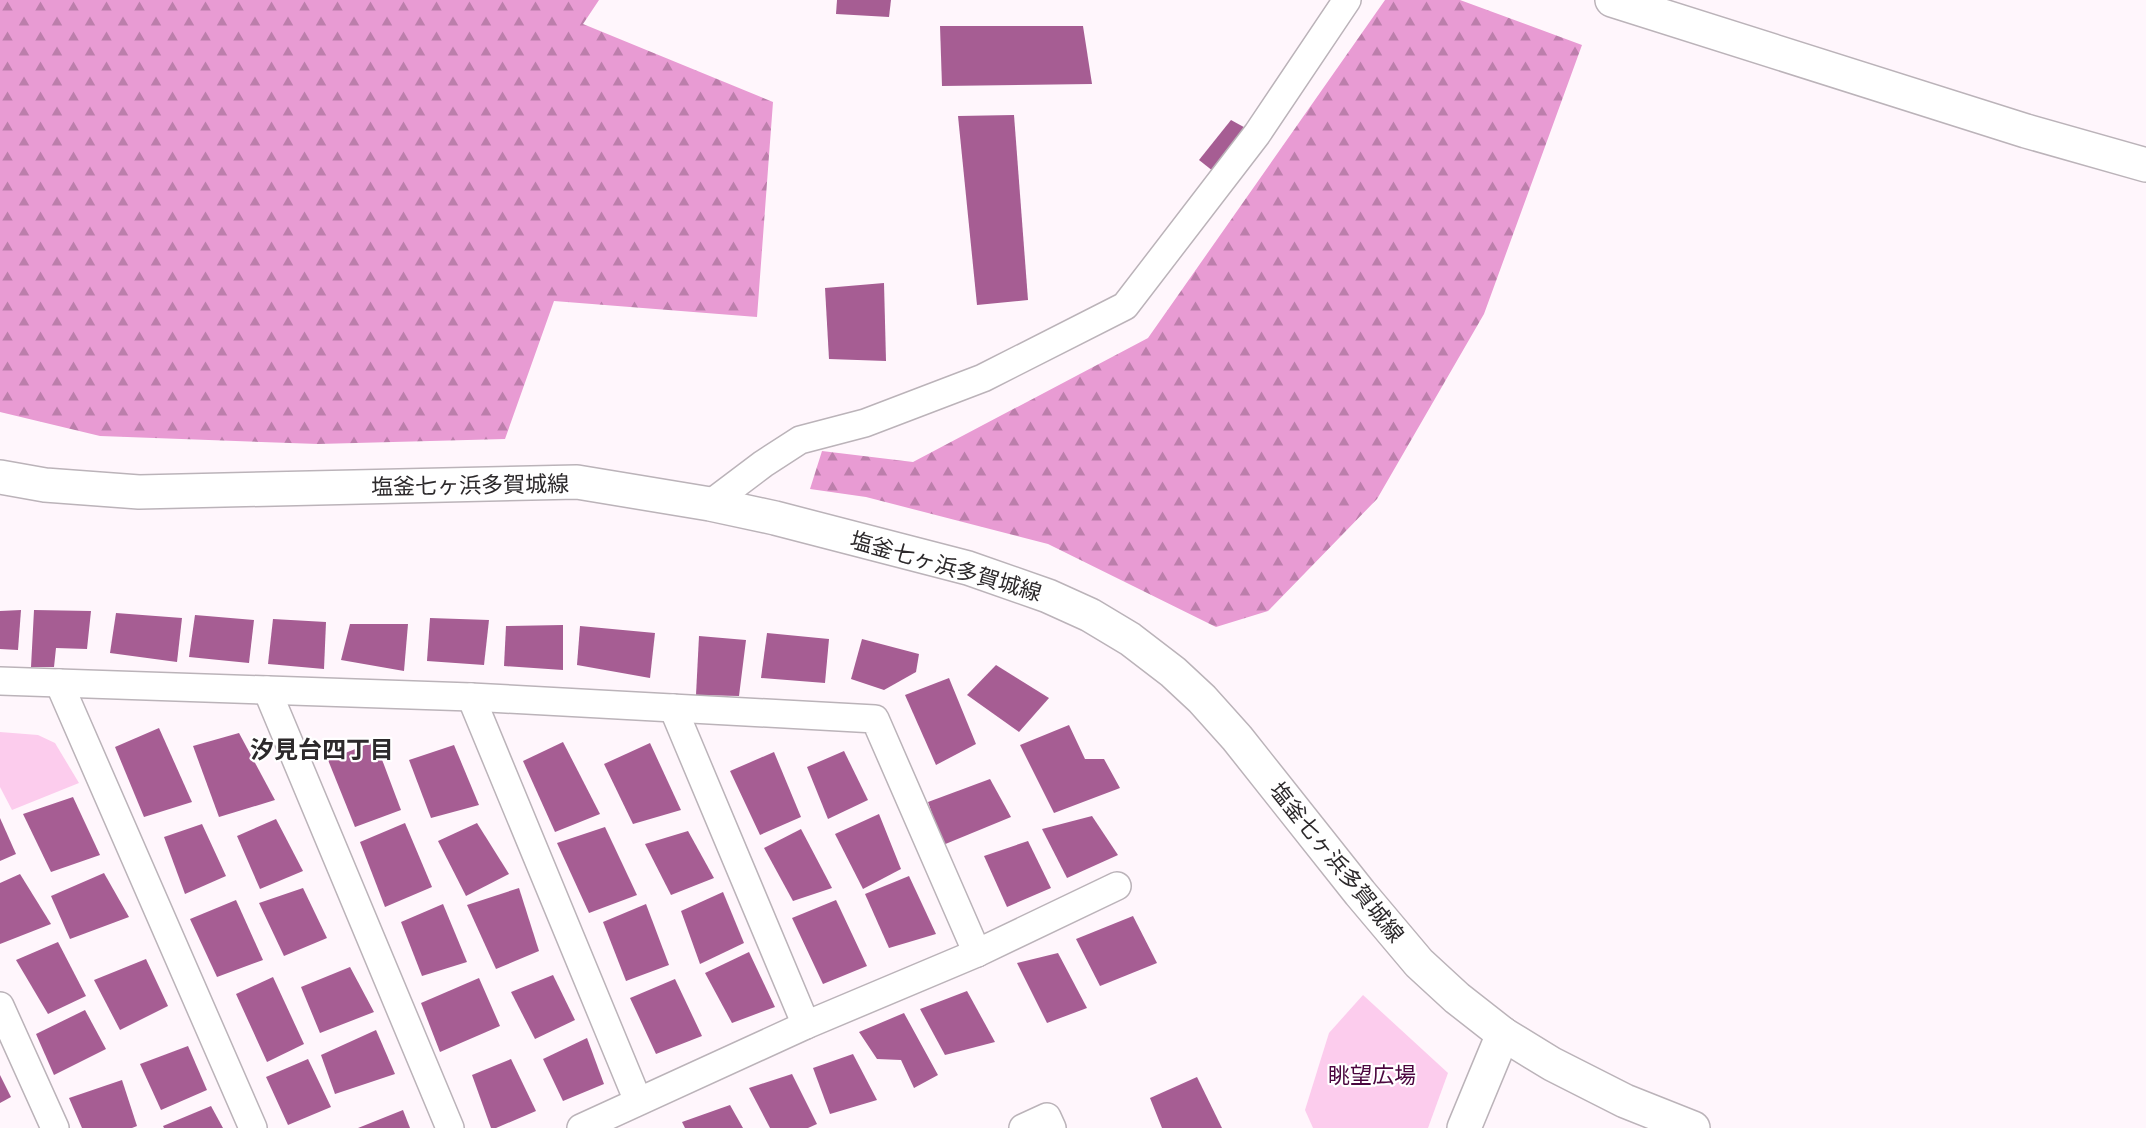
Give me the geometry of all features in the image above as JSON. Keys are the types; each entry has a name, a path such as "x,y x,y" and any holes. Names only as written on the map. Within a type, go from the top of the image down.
{"main road":[{"path":"1612,0 2026,131 2146,165"},
{"name":"塩釜七ヶ浜多賀城線","path":"0,477 45,485 139,492 577,482 710,504 775,518 968,568 1048,596 1090,615 1130,639 1173,672 1202,699 1237,738 1360,893 1419,963 1457,998 1503,1034 1552,1064 1625,1101 1694,1128"},
{"path":"1464,1128 1503,1034"}],"street":[{"path":"710,504 763,464 800,440 865,423 983,378 1125,306 1257,134 1347,0"},
{"path":"0,681 471,697 875,719 977,953"},
{"path":"59,683 253,1128"},
{"path":"267,690 450,1128"},
{"path":"471,697 638,1101"},
{"path":"673,708 806,1025"},
{"path":"581,1128 806,1025 977,953 1117,886"},
{"path":"0,1006 55,1128"},
{"path":"1023,1128 1047,1117 1052,1128"}],"green space":[{"path":"0,0 599,0 583,24 773,102 757,317 554,301 505,439 318,444 100,436 0,412"},
{"path":"1385,0 1460,0 1582,45 1484,314 1377,499 1268,611 1216,627 1048,544 866,497 810,489 822,451 913,462 1148,338"},
{"path":"0,732 38,735 55,743 79,783 12,810 0,787"},
{"name":"眺望広場","path":"1363,995 1448,1073 1428,1128 1313,1128 1305,1110 1329,1033"}],"building":[{"path":"837,0 891,0 889,17 836,14"},
{"path":"940,26 1083,26 1092,84 942,86"},
{"path":"1014,115 1028,300 977,305 958,116"},
{"path":"1231,120 1251,131 1218,175 1199,160"},
{"path":"884,283 886,361 829,359 825,288"},
{"path":"21,610 18,650 0,649 0,611"},
{"path":"34,610 91,611 87,649 56,648 54,667 31,667"},
{"path":"116,613 182,618 177,662 110,653"},
{"path":"195,615 254,620 249,663 189,657"},
{"path":"430,618 489,620 484,665 427,661"},
{"path":"273,619 326,622 324,669 268,664"},
{"path":"350,624 408,624 404,671 341,660"},
{"path":"563,625 563,670 504,666 506,626"},
{"path":"580,626 655,633 650,678 577,665"},
{"path":"767,633 829,639 825,683 761,678"},
{"path":"699,636 746,640 739,696 696,695"},
{"path":"862,639 919,654 916,672 884,690 851,679"},
{"path":"996,665 1049,698 1019,732 967,695"},
{"path":"949,678 976,744 936,765 905,695"},
{"path":"1069,725 1085,759 1104,759 1120,788 1054,813 1020,745"},
{"path":"159,728 192,802 144,817 115,747"},
{"path":"239,733 275,800 219,817 193,746"},
{"path":"375,741 401,810 355,827 328,760"},
{"path":"563,742 600,814 555,832 523,761"},
{"path":"650,743 681,810 633,824 604,764"},
{"path":"454,745 479,805 431,818 409,760"},
{"path":"844,751 868,800 828,819 807,767"},
{"path":"774,752 801,817 760,835 730,771"},
{"path":"990,779 1011,817 943,845 928,802"},
{"path":"73,797 100,855 51,872 23,814"},
{"path":"879,814 901,869 863,889 835,834"},
{"path":"1092,816 1118,855 1067,878 1042,829"},
{"path":"0,818 16,854 0,861"},
{"path":"276,819 303,871 260,889 237,836"},
{"path":"405,823 432,887 385,907 360,842"},
{"path":"477,823 509,874 466,896 438,841"},
{"path":"202,824 226,876 185,894 164,837"},
{"path":"605,827 637,895 589,913 557,843"},
{"path":"801,829 832,888 793,901 764,848"},
{"path":"688,831 714,878 671,895 645,844"},
{"path":"1028,841 1051,888 1007,907 984,856"},
{"path":"104,873 129,917 70,939 51,896"},
{"path":"20,874 51,924 0,944 0,883"},
{"path":"909,876 936,934 889,948 865,894"},
{"path":"303,888 327,938 284,956 259,903"},
{"path":"519,888 539,951 496,969 467,905"},
{"path":"723,892 744,943 700,964 681,911"},
{"path":"236,900 263,960 217,977 190,919"},
{"path":"836,900 867,966 823,984 792,918"},
{"path":"443,904 467,962 422,976 401,922"},
{"path":"646,904 669,965 626,981 603,922"},
{"path":"1133,916 1157,963 1100,986 1076,939"},
{"path":"58,942 86,996 48,1014 16,960"},
{"path":"749,952 775,1007 732,1023 705,973"},
{"path":"1058,953 1087,1008 1047,1023 1017,963"},
{"path":"146,959 168,1006 120,1030 94,980"},
{"path":"350,967 374,1012 320,1033 301,987"},
{"path":"553,975 575,1020 535,1039 511,992"},
{"path":"273,977 304,1044 267,1062 236,994"},
{"path":"479,978 500,1026 440,1052 421,1003"},
{"path":"675,979 702,1036 656,1054 630,998"},
{"path":"967,991 995,1042 945,1055 920,1009"},
{"path":"85,1010 106,1049 54,1075 36,1034"},
{"path":"904,1013 938,1075 914,1088 901,1060 877,1059 859,1032"},
{"path":"376,1030 395,1074 335,1094 321,1055"},
{"path":"587,1038 604,1084 563,1101 543,1059"},
{"path":"188,1046 207,1090 161,1110 140,1064"},
{"path":"853,1054 877,1100 830,1114 813,1068"},
{"path":"308,1059 331,1107 288,1125 266,1077"},
{"path":"511,1059 536,1111 491,1128 472,1075"},
{"path":"792,1074 817,1124 808,1128 770,1128 749,1088"},
{"path":"0,1075 11,1097 0,1103"},
{"path":"1197,1077 1222,1128 1162,1128 1150,1098"},
{"path":"122,1080 137,1126 132,1128 82,1128 69,1098"},
{"path":"730,1105 743,1128 685,1128 682,1122"},
{"path":"211,1106 223,1128 164,1128 163,1126"},
{"path":"403,1110 410,1128 358,1128"}],"district":[{"name":"汐見台四丁目","path":"322,750"}]}
